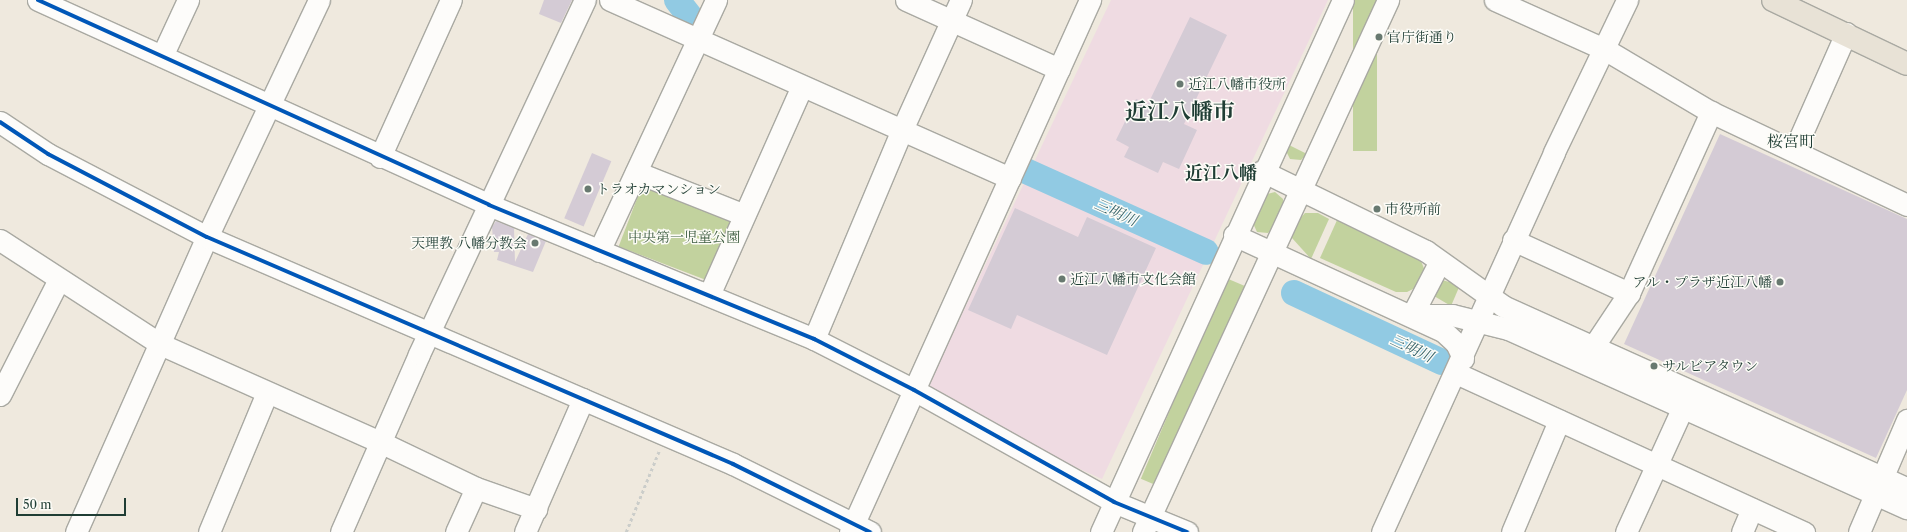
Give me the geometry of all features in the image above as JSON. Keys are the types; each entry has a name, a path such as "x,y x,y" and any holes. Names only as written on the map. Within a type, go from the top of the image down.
{"main road":[{"path":"1773,0 1846,33 1907,64"}],"street":[{"path":"162,56 188,0"},
{"path":"76,532 207,237 272,105 319,0"},
{"path":"341,532 380,442 488,204 585,0"},
{"path":"610,0 801,88 1010,178"},
{"path":"599,252 716,0"},
{"path":"906,0 1059,69"},
{"path":"814,339 901,132 961,0"},
{"path":"0,122 48,154 207,237 733,464 858,530 914,390 1090,0"},
{"path":"1101,532 1262,171 1343,0"},
{"path":"1147,525 1298,189 1388,0"},
{"path":"1495,0 1606,50 1711,112 1907,205"},
{"path":"1382,532 1491,297 1513,240 1606,50 1627,0"},
{"path":"380,156 448,1"},
{"path":"47,2 380,156 488,204 599,252 814,339 914,390 1114,502 1147,525 1187,532"},
{"path":"1794,151 1846,33"},
{"path":"708,295 742,214 801,88"},
{"path":"1581,364 1629,293 1711,112"},
{"path":"1262,171 1426,252 1440,263 1468,278 1491,297 1879,485 1907,508"},
{"path":"636,172 742,214"},
{"path":"1234,235 1444,330 1456,343 1459,365"},
{"path":"0,240 160,344 267,393 380,442 476,488 536,509"},
{"path":"1513,240 1629,293"},
{"path":"1412,315 1440,263"},
{"path":"0,395 58,279"},
{"path":"1412,315 1452,315 1508,329 1581,364 1682,409 1879,485 1907,488"},
{"path":"1459,365 1559,421 1804,532"},
{"path":"209,532 267,393"},
{"path":"525,532 584,400"},
{"path":"1626,532 1682,409"},
{"path":"1858,532 1907,420"},
{"path":"1512,532 1559,421"},
{"path":"456,532 476,488"},
{"path":"1742,532 1752,509"}],"path":[{"path":"626,532 662,444"}],"shaded area":[{"path":"1111,0 1328,0 1102,479 922,398"}],"green space":[{"path":"1353,0 1377,0 1377,151 1353,151"},
{"path":"1287,144 1307,154 1301,160 1290,159 1285,149"},
{"name":"中央第一児童公園","path":"643,183 732,217 707,281 619,246"},
{"path":"1275,192 1283,199 1283,205 1272,229 1268,233 1257,232 1252,221 1264,195"},
{"path":"1305,213 1318,213 1329,219 1311,259 1292,238 1291,229"},
{"path":"1338,218 1419,256 1425,271 1417,287 1407,292 1396,292 1320,258"},
{"path":"1226,278 1247,287 1162,488 1141,479"},
{"path":"1442,280 1460,285 1451,306 1434,296"}],"building":[{"path":"544,0 572,0 561,23 539,14"},
{"name":"近江八幡市役所","path":"1190,17 1227,35 1184,124 1197,130 1179,169 1163,162 1158,173 1124,157 1129,147 1116,140 1136,99 1148,104"},
{"name":"アル・プラザ近江八幡","path":"1720,134 1907,219 1907,390 1876,458 1624,344"},
{"name":"トラオカマンション","path":"592,153 611,161 584,227 564,218"},
{"name":"近江八幡市文化会館","path":"1015,208 1078,237 1087,217 1156,248 1107,355 1017,315 1011,329 968,310"},
{"name":"天理教 八幡分教会","path":"496,221 514,228 515,262 528,234 546,241 533,272 497,260 499,252 494,252 492,227"}],"waterway":[{"name":"三明川","path":"677,0 695,23"},
{"name":"三明川","path":"1026,171 1206,252"},
{"name":"三明川","path":"1294,293 1442,362"}],"cycle path":[{"path":"38,0 489,205 814,339 914,390 1114,502 1187,532"},
{"path":"0,122 48,154 207,237 733,464 870,532"}],"place":[{"name":"官庁街通り","path":"1379,37"},
{"name":"近江八幡市役所","path":"1180,84"},
{"name":"トラオカマンション","path":"588,189"},
{"name":"市役所前","path":"1377,209"},
{"name":"天理教 八幡分教会","path":"535,243"},
{"name":"近江八幡市文化会館","path":"1062,279"},
{"name":"アル・プラザ近江八幡","path":"1780,282"},
{"name":"サルビアタウン","path":"1654,366"}],"district":[{"name":"近江八幡市","path":"1180,112"},
{"name":"桜宮町","path":"1791,141"},
{"name":"近江八幡","path":"1221,173"}]}
